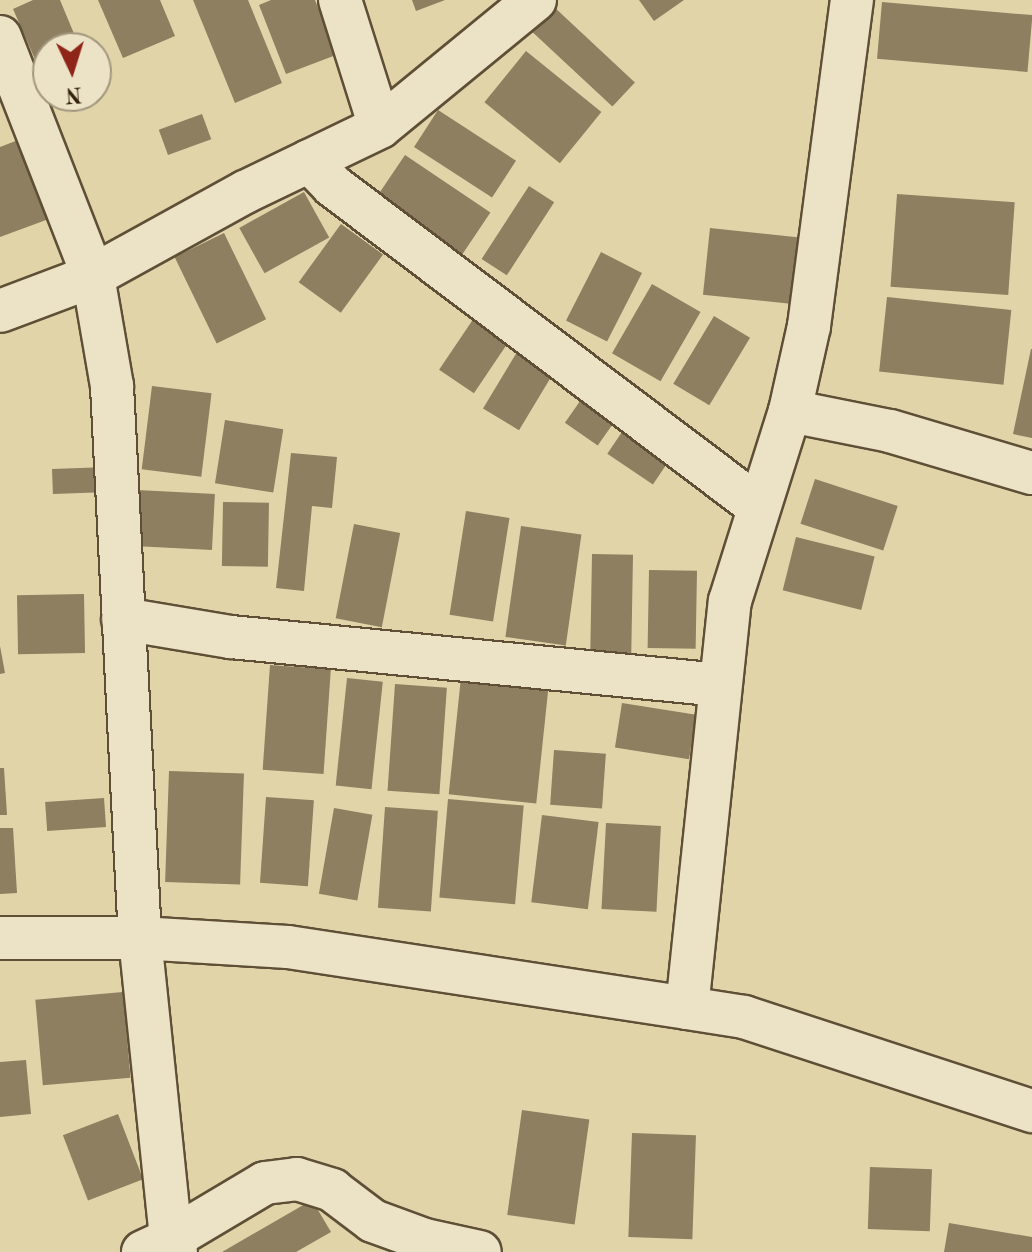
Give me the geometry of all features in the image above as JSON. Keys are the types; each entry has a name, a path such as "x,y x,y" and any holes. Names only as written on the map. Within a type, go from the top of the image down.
{"street":[{"path":"340,0 380,127"},
{"path":"0,311 93,276 309,161 380,127 535,0"},
{"path":"687,1008 712,785 717,685 730,601 790,411 809,326 852,0"},
{"path":"0,37 93,276 112,386 140,938 163,1248 265,1183 297,1179 332,1190 373,1221 425,1240 480,1252"},
{"path":"309,161 333,186 759,507"},
{"path":"790,411 890,431 1032,473"},
{"path":"123,619 231,637 717,685"},
{"path":"0,938 140,938 288,947 744,1017 1032,1111"}],"building":[{"path":"33,0 60,0 73,32 32,32 32,52 13,9"},
{"path":"98,0 160,0 175,36 123,58"},
{"path":"193,0 248,0 282,83 235,103"},
{"path":"271,0 315,0 336,55 286,74 259,5"},
{"path":"412,0 445,0 416,11"},
{"path":"639,0 684,0 654,21"},
{"path":"882,2 1032,15 1027,72 877,59"},
{"path":"553,6 635,82 612,107 530,30"},
{"path":"526,51 601,112 560,163 484,102"},
{"path":"438,110 516,161 492,198 414,147"},
{"path":"202,114 211,139 168,155 159,130"},
{"path":"34,134 65,213 0,237 0,147"},
{"path":"405,155 490,213 462,255 376,197"},
{"path":"529,186 554,202 507,275 482,259"},
{"path":"304,192 329,237 264,273 239,228"},
{"path":"897,194 1015,202 1008,295 891,287"},
{"path":"341,224 383,255 341,313 299,282"},
{"path":"710,228 800,237 793,304 703,295"},
{"path":"224,233 266,319 217,343 175,257"},
{"path":"601,252 642,273 607,341 566,321"},
{"path":"652,284 700,312 660,381 612,353"},
{"path":"887,297 1011,310 1003,385 879,372"},
{"path":"476,315 511,338 474,393 439,370"},
{"path":"714,316 750,338 709,405 673,384"},
{"path":"1032,349 1032,438 1013,434"},
{"path":"517,352 553,374 519,430 483,409"},
{"path":"152,386 212,393 201,477 142,469"},
{"path":"585,394 618,417 598,446 565,423"},
{"path":"225,420 283,429 273,492 215,483"},
{"path":"628,423 674,454 653,484 607,454"},
{"path":"291,453 337,457 332,508 312,506 304,591 276,588"},
{"path":"108,467 109,492 53,494 52,469"},
{"path":"815,479 898,506 883,551 800,524"},
{"path":"137,490 215,494 212,550 134,546"},
{"path":"223,502 269,503 268,567 222,566"},
{"path":"466,511 509,518 493,622 450,615"},
{"path":"354,524 400,533 382,627 336,618"},
{"path":"521,526 581,534 566,645 505,637"},
{"path":"796,537 875,557 861,610 783,590"},
{"path":"592,554 633,555 631,654 590,653"},
{"path":"649,570 697,571 696,649 648,648"},
{"path":"84,594 85,653 18,654 17,595"},
{"path":"0,646 5,673 0,674"},
{"path":"270,665 331,669 324,774 263,770"},
{"path":"462,668 550,677 536,804 449,794"},
{"path":"347,678 383,682 372,789 336,785"},
{"path":"395,684 447,688 439,794 388,791"},
{"path":"622,703 696,715 689,759 615,747"},
{"path":"554,750 606,754 602,808 550,805"},
{"path":"0,768 4,768 7,815 0,815"},
{"path":"169,771 244,774 240,885 165,882"},
{"path":"266,797 314,800 308,886 260,883"},
{"path":"104,798 106,827 47,831 45,802"},
{"path":"448,799 524,806 515,904 439,898"},
{"path":"385,807 438,811 431,911 378,908"},
{"path":"334,808 372,815 357,900 319,894"},
{"path":"542,815 599,822 588,909 531,902"},
{"path":"606,823 661,826 656,912 601,909"},
{"path":"0,828 13,828 17,893 0,894"},
{"path":"123,992 130,1078 43,1085 35,1000"},
{"path":"26,1060 31,1114 0,1117 0,1062"},
{"path":"522,1110 589,1119 575,1224 507,1215"},
{"path":"118,1114 143,1179 88,1200 63,1135"},
{"path":"632,1133 696,1135 692,1239 628,1237"},
{"path":"870,1167 932,1169 930,1231 868,1229"},
{"path":"312,1200 331,1232 296,1252 222,1252"},
{"path":"949,1223 1032,1237 1032,1252 944,1252"}]}
